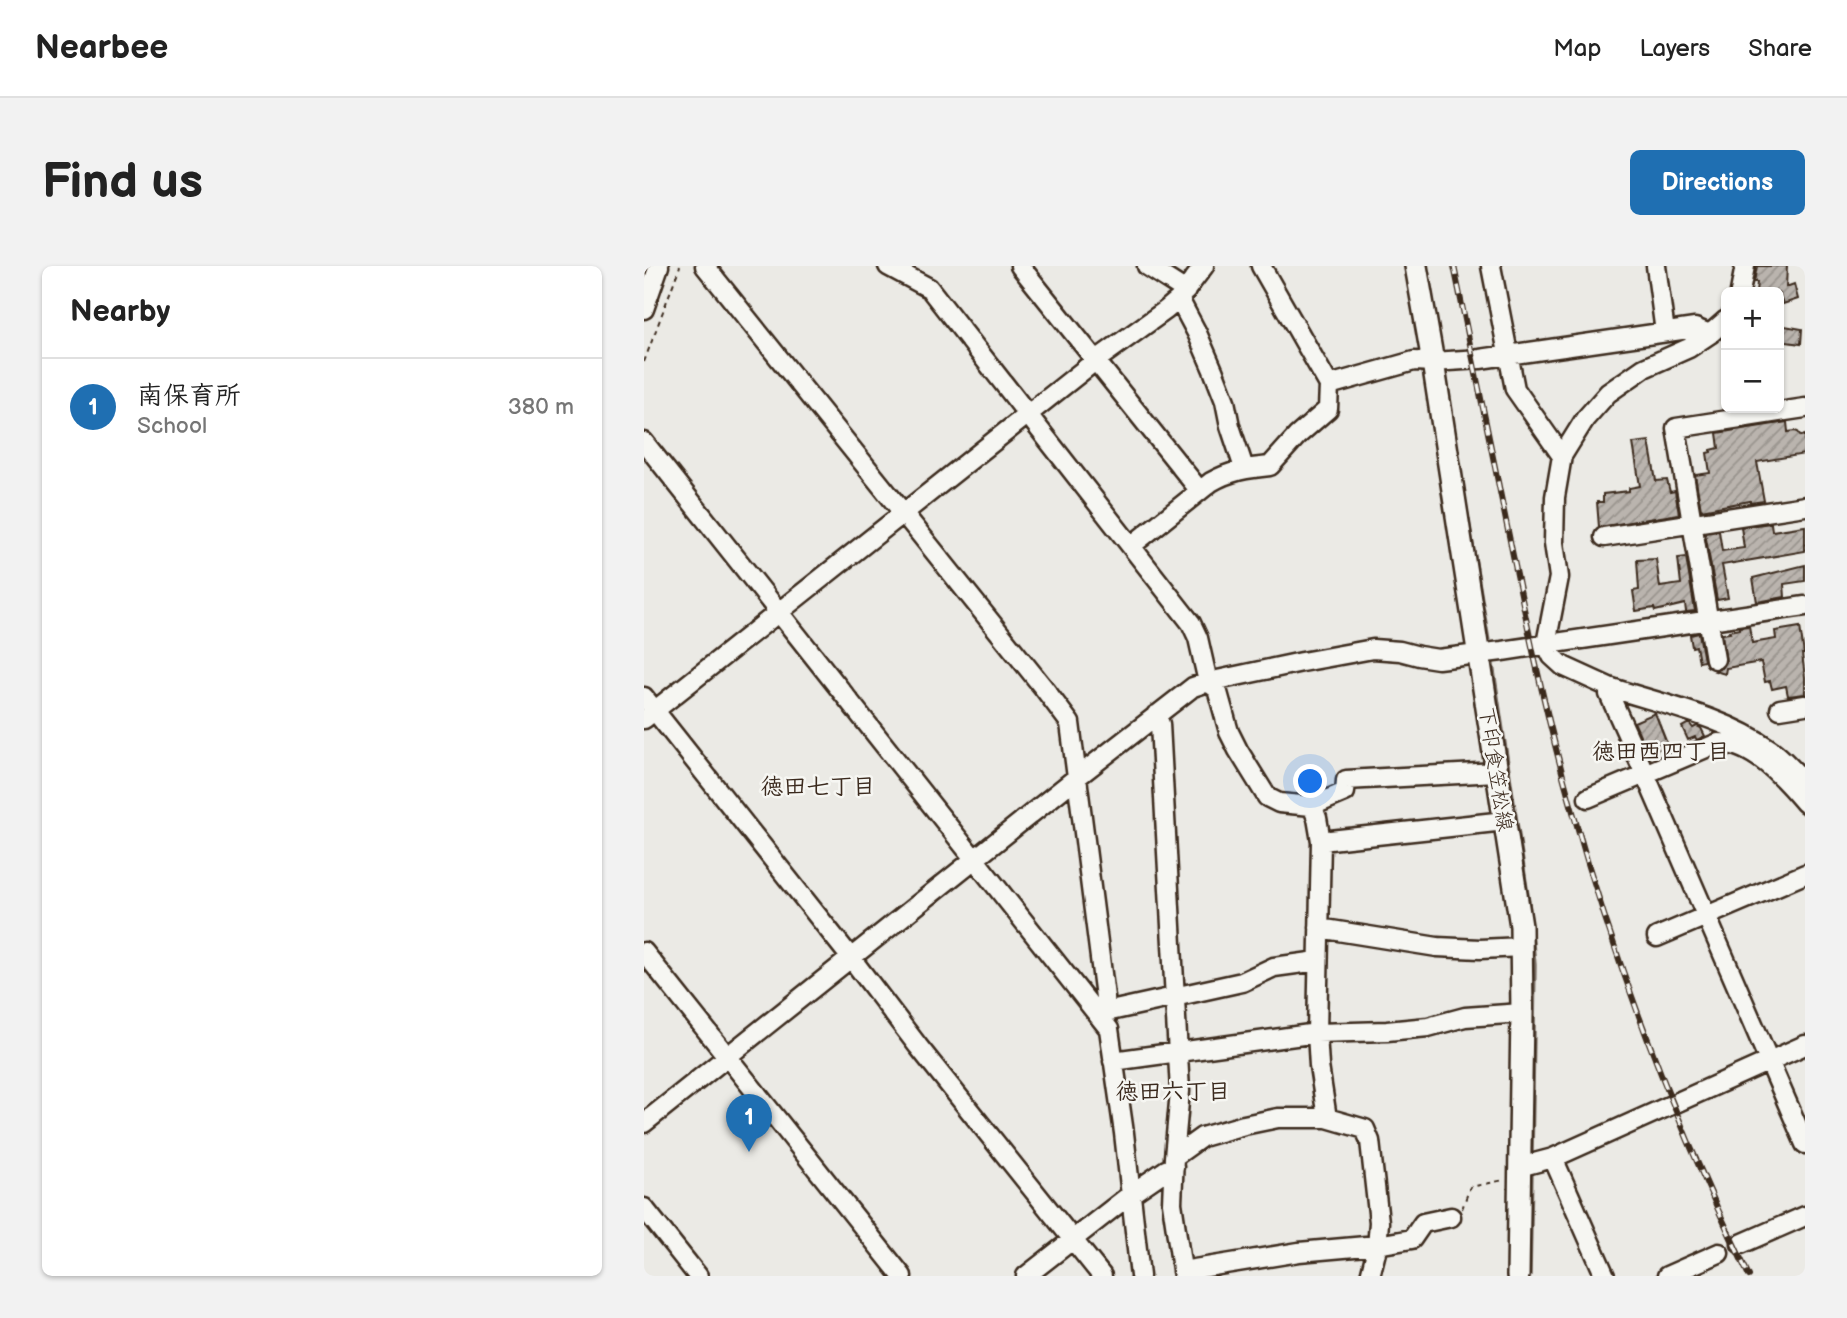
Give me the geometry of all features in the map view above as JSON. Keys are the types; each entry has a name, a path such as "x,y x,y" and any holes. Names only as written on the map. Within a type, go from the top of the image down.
{"main road":[{"name":"下印食笠松線","path":"1416,266 1436,362 1521,926 1518,1276"}],"street":[{"path":"644,288 652,266"},
{"path":"644,309 659,266"},
{"path":"705,266 1070,723 1105,997 1103,1014"},
{"path":"1020,266 1200,491"},
{"path":"1147,266 1182,295 1225,401 1244,468"},
{"path":"1102,1276 851,958 648,709 779,612 1094,361 1182,295 1204,266"},
{"path":"1131,546 1225,474 1244,468 1270,466 1297,436 1328,410 1329,385 1261,266"},
{"path":"1491,266 1515,389 1562,456"},
{"path":"1656,266 1665,332"},
{"path":"1741,287 1745,266"},
{"path":"896,268 929,288 1191,623 1198,638 1208,682 1217,688 1238,750 1267,797 1279,803 1312,806 1345,792 1346,780 1497,772"},
{"path":"1721,324 1689,348 1644,368 1608,393 1585,419 1562,456 1555,508 1554,543 1559,578 1546,644 1552,656 1563,666 1609,687 1725,724 1750,736 1773,750 1805,783"},
{"path":"1329,385 1414,361 1480,359 1695,328 1710,334"},
{"path":"1715,659 1676,428 1805,408"},
{"path":"644,442 1103,1014 1110,1030 1140,1276"},
{"path":"1604,537 1805,506"},
{"path":"644,1123 1186,691 1208,682 1373,649 1400,651 1438,659 1805,606"},
{"path":"1609,687 1609,694 1805,1144"},
{"path":"1780,709 1805,705"},
{"path":"1156,715 1160,724 1179,1052 1180,1091 1172,1203 1182,1274 1299,1252 1412,1239 1423,1223 1451,1217"},
{"path":"1588,798 1717,743 1729,743 1748,751 1767,765 1791,786 1805,803"},
{"path":"1312,806 1321,841 1317,1033 1327,1118"},
{"path":"1321,841 1505,821"},
{"path":"1657,937 1805,874"},
{"path":"1319,928 1437,947 1521,947"},
{"path":"644,952 902,1276"},
{"path":"1103,1014 1242,982 1273,967 1318,961"},
{"path":"1114,1061 1317,1033 1387,1031 1428,1027 1465,1017 1522,1013"},
{"path":"1520,1170 1805,1045"},
{"path":"1026,1276 1166,1170 1202,1137 1278,1118 1327,1118 1365,1129 1370,1141 1379,1223 1370,1276"},
{"path":"1549,1159 1605,1276"},
{"path":"644,1208 698,1276"},
{"path":"1741,1244 1805,1216"},
{"path":"1667,1276 1719,1253"}],"path":[{"path":"644,362 680,266"},
{"path":"1451,1217 1460,1215 1470,1187 1520,1170"}],"building":[{"path":"1757,266 1787,266 1786,287 1794,284 1798,299 1784,304 1784,287 1756,287 1757,282 1754,282"},
{"path":"1784,326 1802,329 1801,344 1784,342"},
{"path":"1787,422 1788,432 1795,431 1801,436 1805,435 1805,454 1757,462 1764,501 1701,510 1695,475 1710,473 1707,453 1719,448 1717,433"},
{"path":"1649,441 1656,481 1667,480 1670,492 1675,491 1679,514 1599,527 1597,502 1603,502 1603,494 1629,491 1629,488 1640,486 1633,443"},
{"path":"1771,523 1772,531 1805,526 1805,551 1722,565 1728,598 1717,600 1705,533 1719,531 1722,551 1744,548 1741,527"},
{"path":"1686,557 1695,611 1686,612 1685,604 1655,611 1654,608 1636,611 1633,591 1639,590 1637,560 1656,559 1660,587 1681,584 1678,558"},
{"path":"1805,565 1805,581 1784,584 1785,597 1757,602 1753,578"},
{"path":"1749,626 1752,643 1776,639 1775,631 1800,627 1805,694 1788,696 1786,686 1772,689 1770,681 1765,682 1761,662 1726,668 1725,674 1715,671 1726,662 1722,634"},
{"path":"1699,633 1704,661 1699,662 1696,646 1692,647 1690,635"},
{"path":"1655,713 1668,746 1648,753 1634,722"},
{"path":"1689,723 1693,728 1701,728 1705,736 1688,740 1682,727"}],"waterway":[{"path":"1457,451 1490,647"},
{"path":"1492,658 1529,902 1535,965 1532,1158"},
{"path":"1530,1276 1532,1170"}],"railway":[{"path":"1454,266 1536,666 1589,866 1628,985 1672,1103 1749,1276"}],"place":[{"name":"南保育所","path":"749,1152"}],"district":[{"name":"徳田西四丁目","path":"1661,751"},
{"name":"徳田七丁目","path":"818,786"},
{"name":"徳田六丁目","path":"1173,1091"}]}
